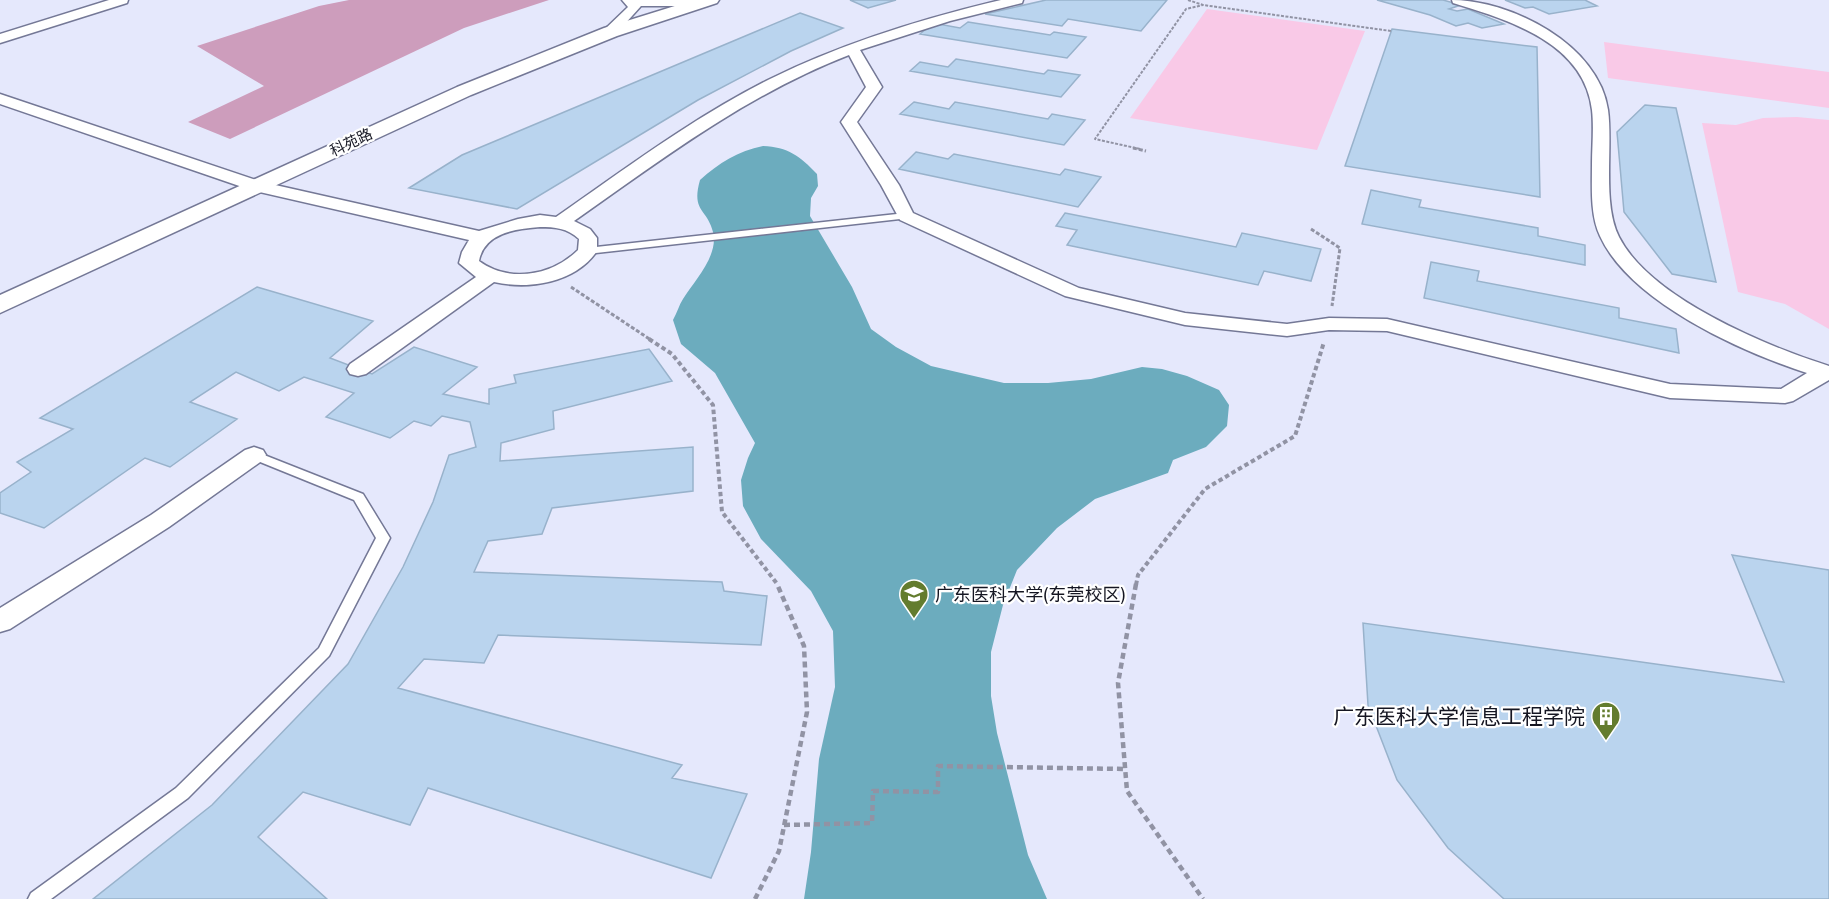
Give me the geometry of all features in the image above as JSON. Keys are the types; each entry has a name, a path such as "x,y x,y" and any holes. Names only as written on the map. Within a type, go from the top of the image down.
{"street":[{"path":"0,39 122,0"},
{"path":"629,0 649,4 706,1"},
{"path":"609,33 635,8 629,0"},
{"path":"560,222 689,132 793,73 852,48 941,17 1017,0"},
{"path":"1458,0 1508,17 1544,33 1577,58 1588,74 1597,93 1600,109 1604,211 1609,235 1622,257 1646,280 1677,303 1722,330 1827,373"},
{"name":"科苑路","path":"0,305 438,102 535,60 706,1"},
{"path":"852,48 874,87 849,122 890,185 906,216 1072,292 1185,319 1287,330 1329,324 1387,325 1670,391 1785,396 1827,373"},
{"path":"0,99 257,186 483,238"},
{"path":"540,221 560,222 582,230 588,238 587,251 572,265 552,274 522,279 490,276 479,272 469,263 470,251 483,238 513,224 540,221"},
{"path":"358,369 490,276"},
{"path":"0,622 160,521 254,455"}],"lane":[{"path":"587,251 906,216"},
{"path":"37,899 182,793 324,652 383,538 360,497 254,455"}],"path":[{"path":"1188,0 1203,5 1391,32"},
{"path":"1146,151 1095,140 1186,9 1203,5"},
{"path":"1203,899 1126,791 1118,683 1138,575 1205,489 1295,436 1329,324 1340,248 1311,229"},
{"path":"552,274 672,354 712,405 718,446 722,512 776,581 804,646 807,712 779,851 755,899"},
{"path":"784,825 872,824 873,791 938,792 938,766 1125,769"}],"shaded area":[{"path":"349,0 549,0 464,28 230,139 188,122 264,86 197,46 319,6"},
{"path":"1207,9 1365,31 1317,150 1130,118"},
{"path":"1604,42 1829,72 1829,108 1608,78"},
{"path":"1797,117 1829,120 1829,329 1785,304 1738,292 1702,123 1736,125 1763,118"}],"water":[{"path":"763,146 780,148 793,154 817,174 818,186 811,198 810,216 852,287 871,329 896,347 931,366 1004,383 1048,383 1091,379 1142,367 1162,369 1187,376 1219,390 1229,405 1227,426 1206,447 1173,460 1168,473 1095,499 1057,528 1017,570 1003,605 991,652 991,696 997,733 1028,855 1047,899 804,899 811,852 819,759 835,687 833,631 811,591 761,539 743,506 741,480 755,443 715,373 681,344 673,320 682,301 709,259 714,241 710,224 697,198 700,180 729,158"}],"building":[{"path":"850,0 896,0 868,8"},
{"path":"1046,0 1167,0 1141,31 1068,19 1062,26 985,14"},
{"path":"1377,0 1443,0 1461,5 1449,9 1457,11 1468,9 1504,24 1482,28 1468,23 1456,26 1430,15"},
{"path":"1505,0 1585,0 1597,6 1549,14 1533,7 1525,8"},
{"path":"800,13 843,28 791,51 698,100 517,209 409,188 462,155"},
{"path":"968,22 1050,35 1054,32 1086,37 1067,58 920,34 933,23 960,28"},
{"path":"1392,29 1537,47 1540,197 1345,166"},
{"path":"956,59 1044,74 1048,70 1080,75 1061,97 910,71 920,62 948,67"},
{"path":"914,102 949,109 955,102 1048,119 1052,114 1085,120 1064,145 900,114"},
{"path":"1645,105 1676,108 1716,282 1672,274 1624,212 1617,132"},
{"path":"916,152 948,159 954,154 1060,175 1065,169 1101,177 1078,207 899,169"},
{"path":"1371,190 1421,200 1419,207 1538,228 1538,236 1585,245 1585,265 1362,224"},
{"path":"1065,213 1236,247 1242,233 1321,249 1311,281 1264,271 1258,285 1067,245 1077,230 1056,226"},
{"path":"1431,262 1479,271 1477,281 1619,308 1619,318 1676,329 1679,353 1424,298"},
{"path":"257,287 373,321 330,358 372,374 414,347 477,367 443,394 489,404 489,389 516,383 514,375 649,349 672,381 553,411 554,429 501,443 500,461 693,447 693,491 552,508 542,534 488,541 474,572 722,582 724,591 767,596 761,645 498,635 484,663 424,659 398,688 682,765 672,778 747,794 711,878 428,788 410,825 303,792 258,837 327,899 93,899 212,805 348,664 403,567 433,502 449,455 476,447 470,422 442,416 431,426 414,421 390,438 326,417 354,393 304,377 279,391 236,372 190,402 237,419 170,467 145,458 44,528 0,513 0,493 31,472 17,462 73,429 40,418"},
{"name":"广东医科大学信息工程学院","path":"1732,555 1829,570 1829,899 1504,899 1448,848 1397,780 1368,705 1363,623 1784,682"}],"place":[{"name":"广东医科大学(东莞校区)","path":"914,620"},
{"name":"广东医科大学信息工程学院","path":"1606,742"}]}
